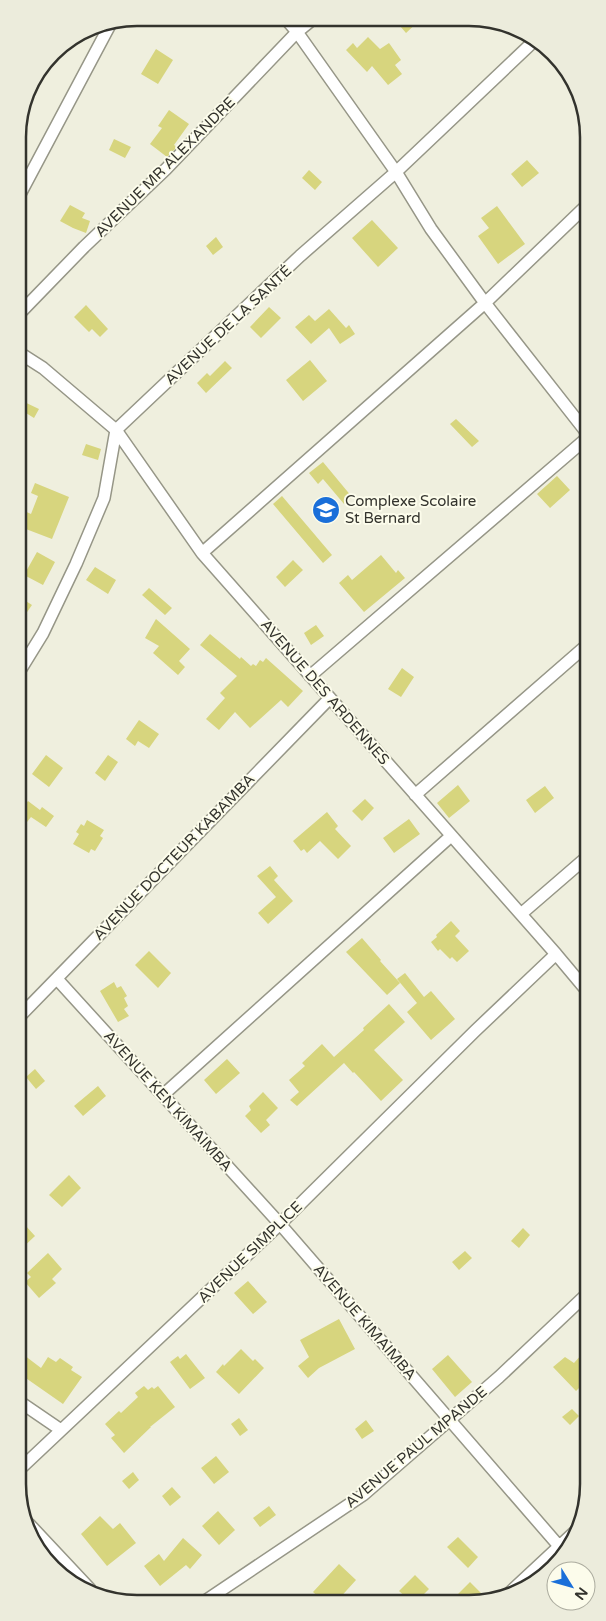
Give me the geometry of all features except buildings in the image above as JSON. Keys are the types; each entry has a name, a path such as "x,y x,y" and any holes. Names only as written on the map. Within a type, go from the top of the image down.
{"street":[{"path":"292,26 396,172 431,228 485,303 580,424"},
{"name":"AVENUE MR ALEXANDRE","path":"26,307 166,169 304,26"},
{"path":"26,183 107,30"},
{"name":"AVENUE DE LA SANTÉ","path":"116,430 300,256 396,172 530,45"},
{"path":"202,553 485,303 580,212"},
{"name":"AVENUE DES ARDENNES","path":"26,357 43,368 116,430 202,553 580,982"},
{"path":"26,661 43,634 104,498 116,430"},
{"path":"310,676 580,444"},
{"path":"415,794 580,651"},
{"name":"AVENUE DOCTEUR KABAMBA","path":"26,1010 330,698"},
{"path":"163,1095 451,836"},
{"path":"522,914 580,863"},
{"name":"AVENUE SIMPLICE","path":"26,1463 280,1224 475,1031 556,954"},
{"name":"AVENUE KEN KIMAIMBA","path":"57,979 280,1224"},
{"name":"AVENUE KIMAIMBA","path":"280,1224 560,1547"},
{"name":"AVENUE PAUL MPANDE","path":"214,1595 363,1495 499,1377 580,1301"},
{"path":"26,1406 61,1430"},
{"path":"38,1534 83,1580"},
{"path":"532,1575 543,1565"}],"place":[{"name":"Complexe Scolaire St Bernard","path":"326,510"}]}
